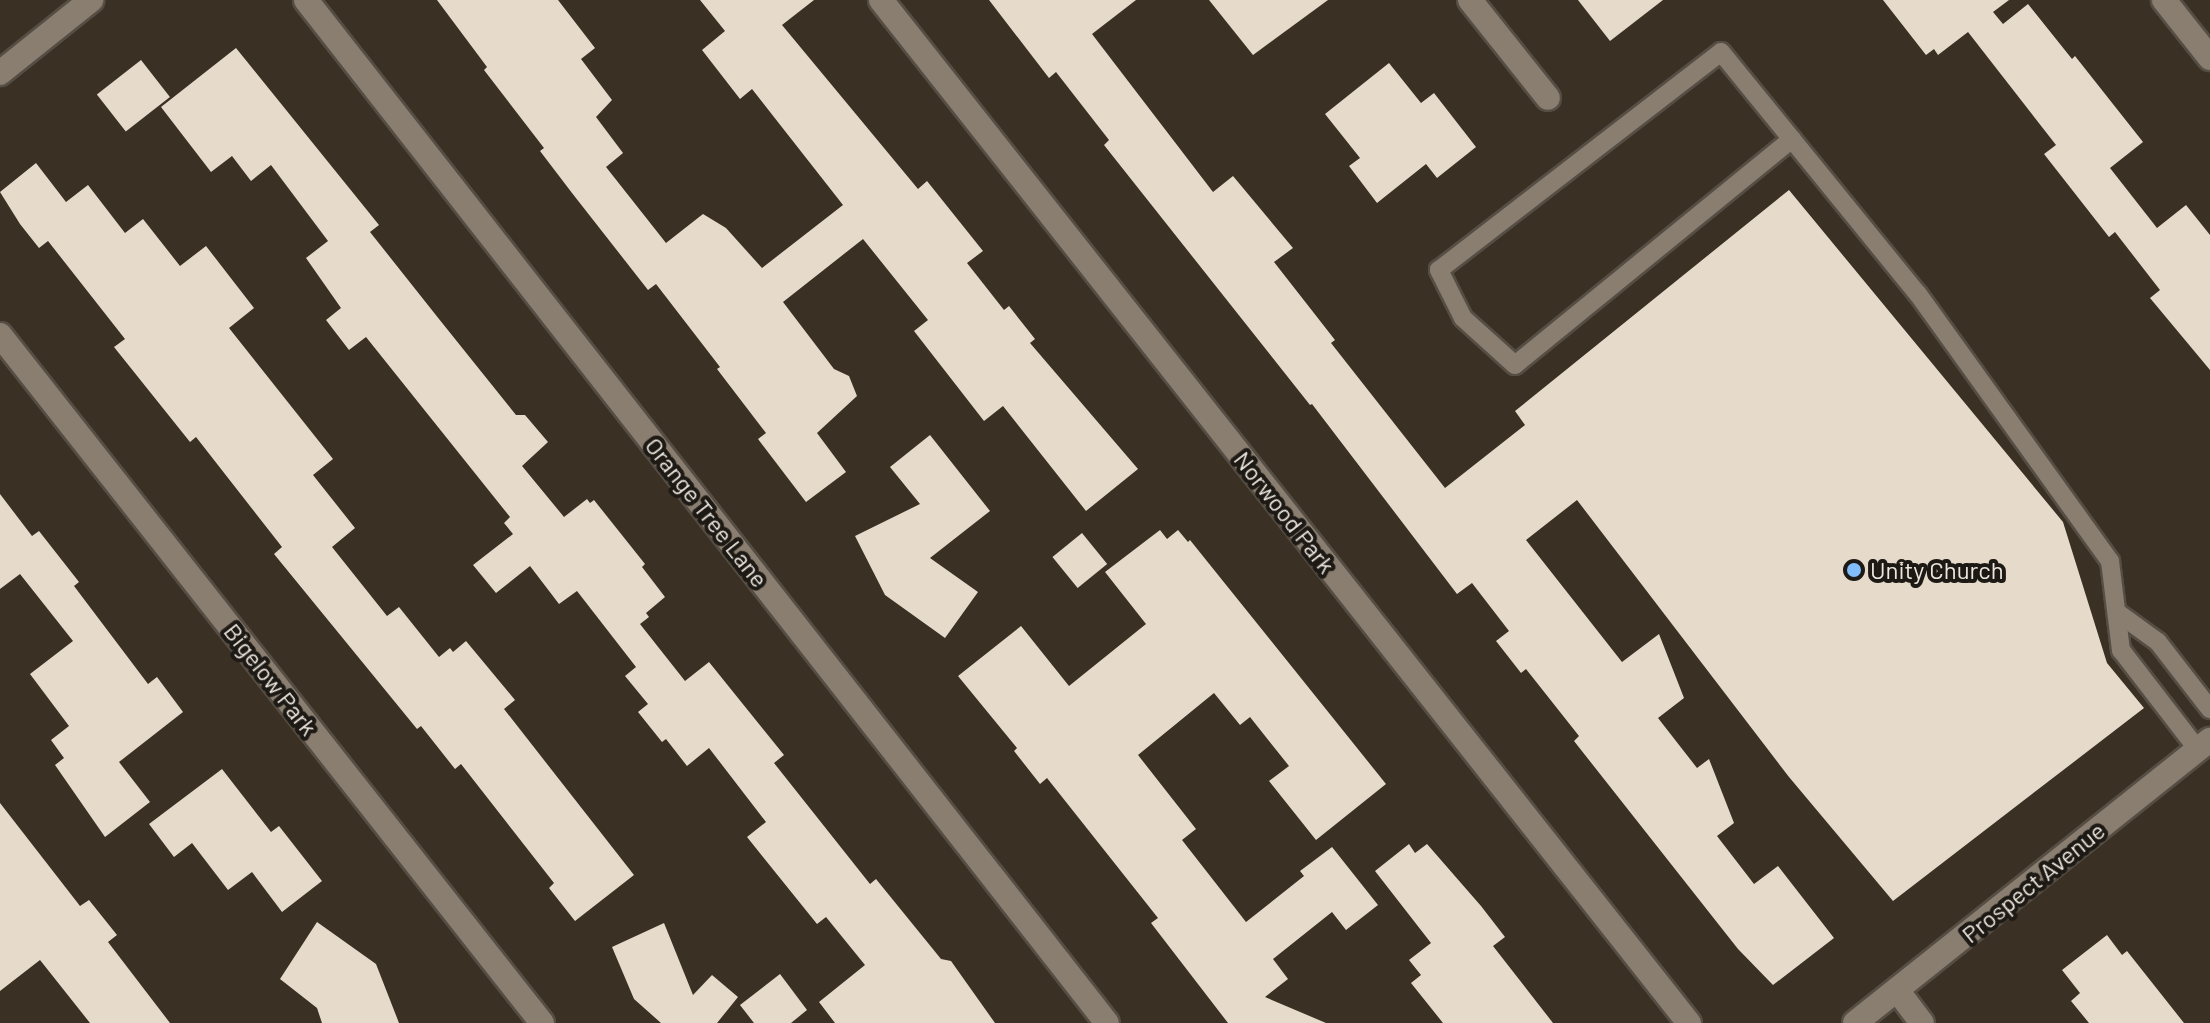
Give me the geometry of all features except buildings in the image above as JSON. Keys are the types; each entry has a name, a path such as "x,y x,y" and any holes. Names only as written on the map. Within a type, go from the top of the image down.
{"street":[{"path":"0,73 91,0"},
{"name":"Orange Tree Lane","path":"306,0 1107,1023"},
{"name":"Norwood Park","path":"881,0 1689,1023"},
{"path":"1470,0 1548,98"},
{"path":"2164,0 2210,58"},
{"name":"Bigelow Park","path":"0,335 542,1023"},
{"name":"Prospect Avenue","path":"1855,1023 2204,745"},
{"path":"1897,990 1922,1023"}],"lane":[{"path":"1792,139 1515,365 1463,318 1439,270 1632,117 1721,52 1792,139 1918,294 2110,561 2121,650 2204,745"},
{"path":"2118,613 2158,642 2210,709"}],"place":[{"name":"Unity Church","path":"1854,570"}]}
